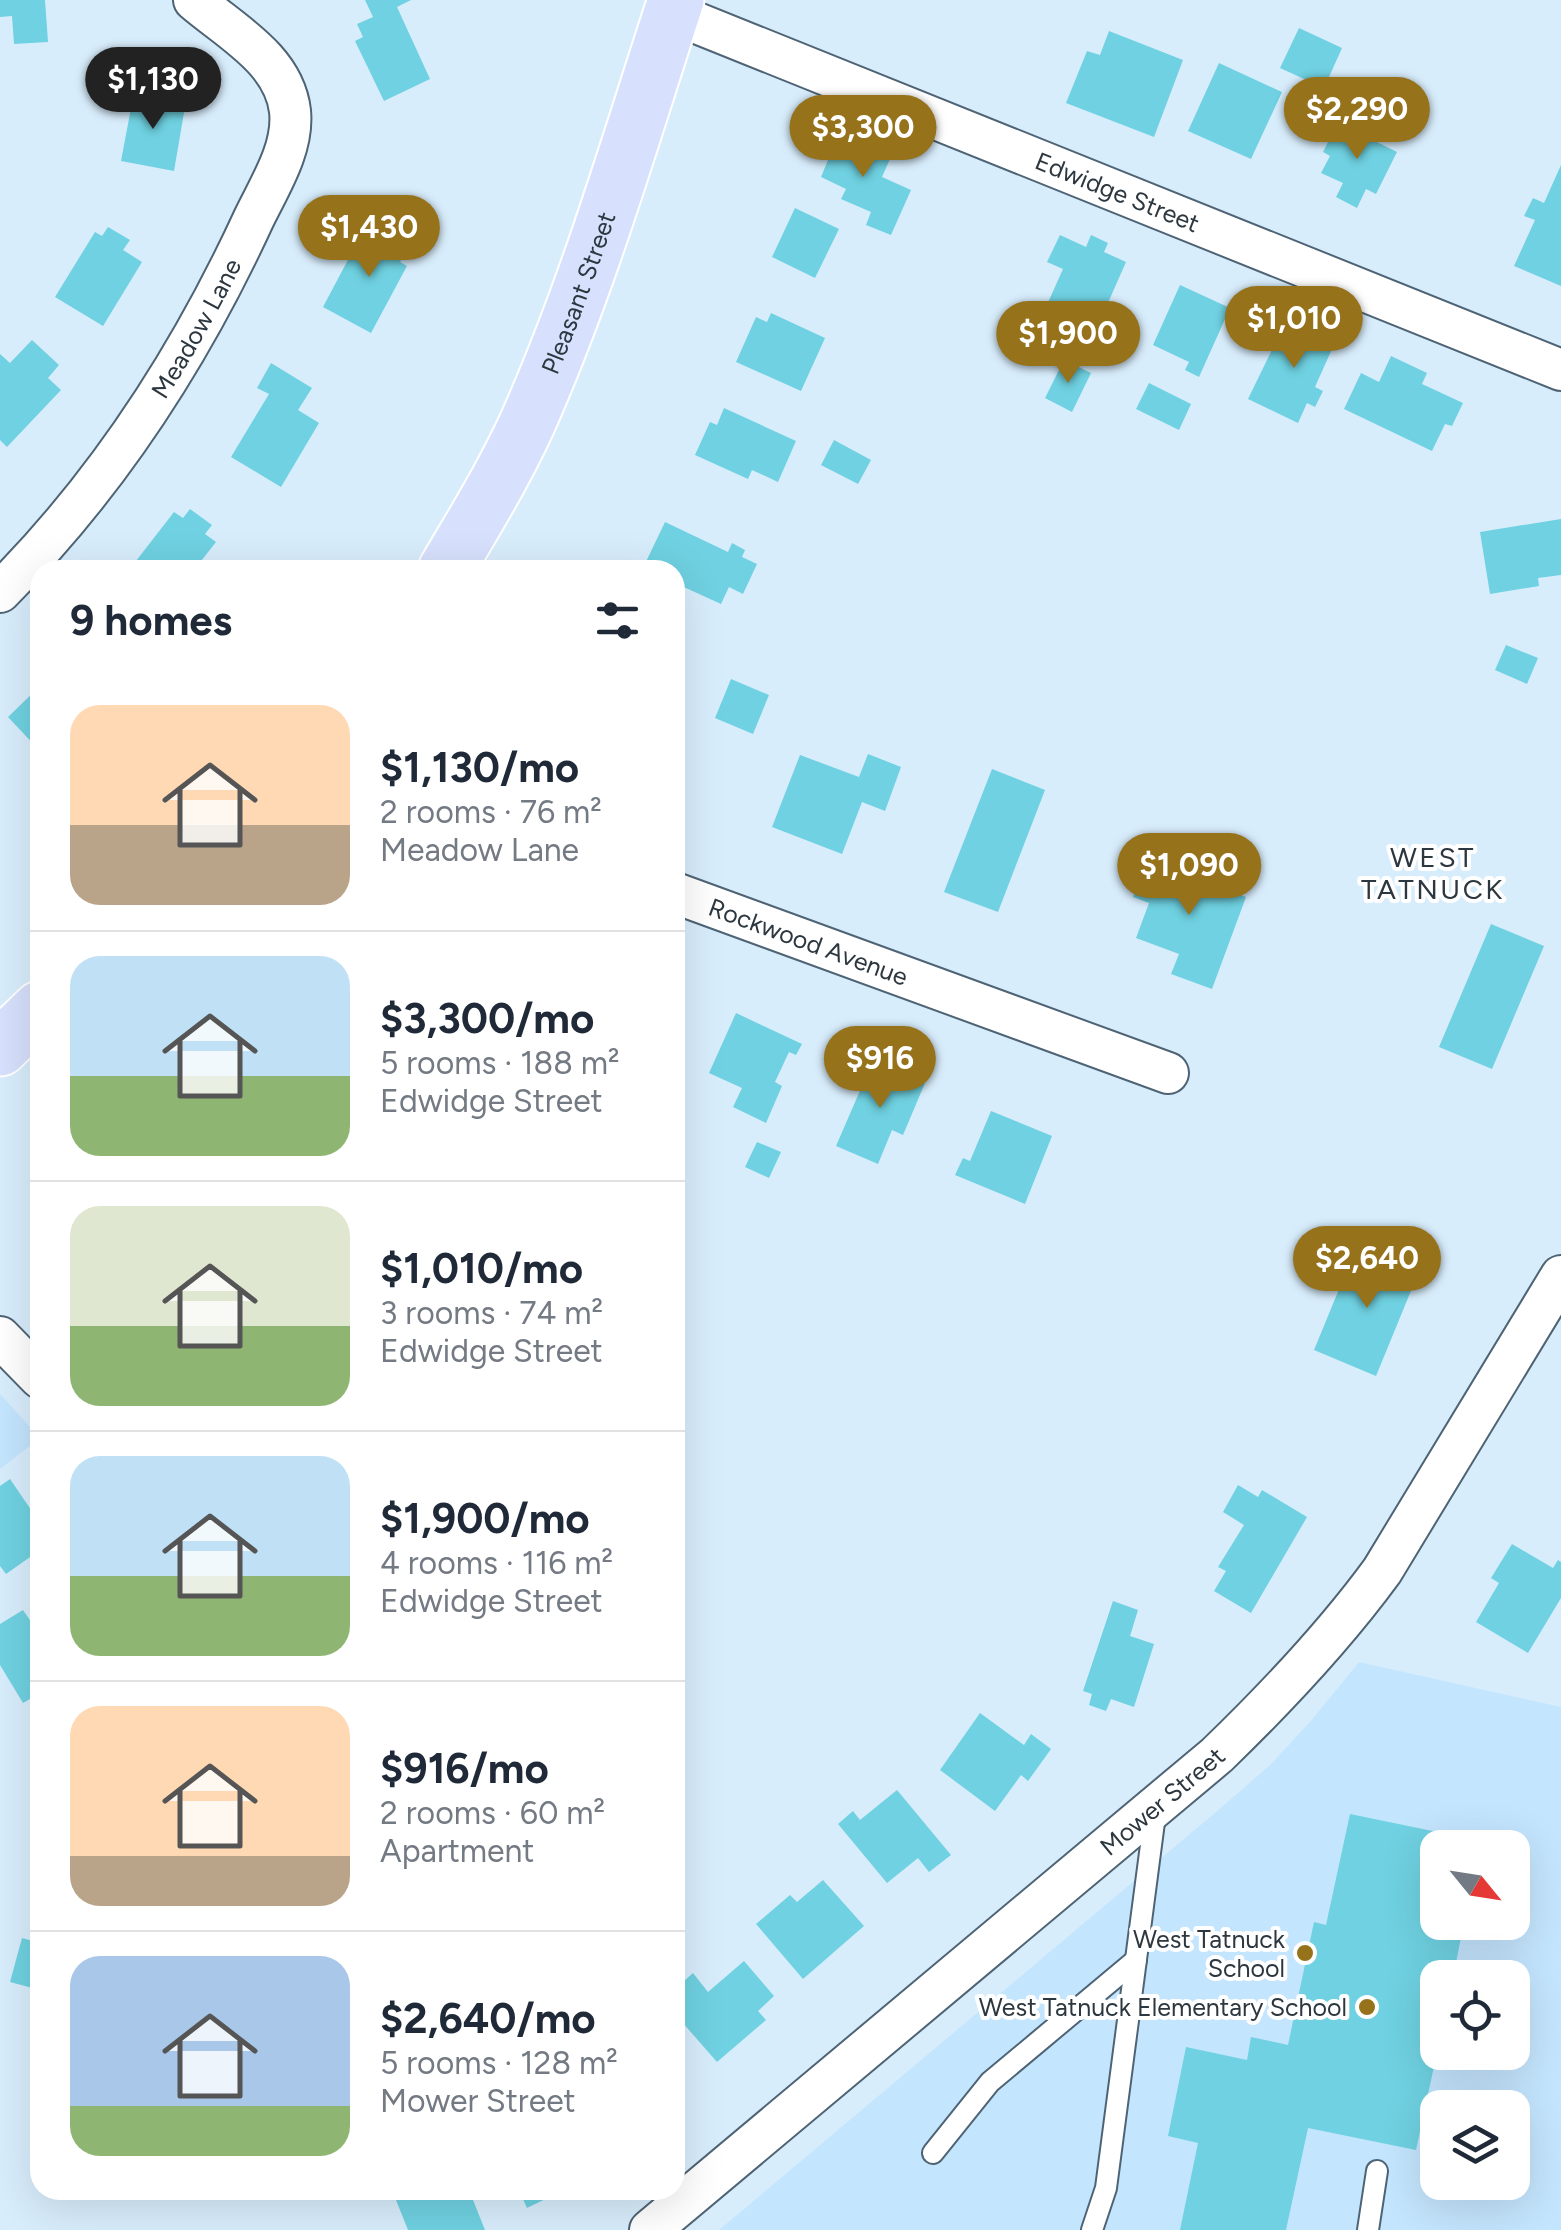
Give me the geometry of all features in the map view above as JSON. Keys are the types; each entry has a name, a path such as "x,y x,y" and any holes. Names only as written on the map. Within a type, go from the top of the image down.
{"main road":[{"name":"Pleasant Street","path":"452,560 535,406 568,326 674,7"},
{"path":"0,1048 30,1020"}],"street":[{"name":"Meadow Lane","path":"0,592 92,490 171,376 222,287 287,143 290,111 273,67 194,0"},
{"name":"Edwidge Street","path":"674,7 1561,370"},
{"name":"Rockwood Avenue","path":"685,896 1168,1072"},
{"name":"Mower Street","path":"650,2230 1157,1805 1270,1704 1349,1616 1413,1523 1561,1276"}],"lane":[{"path":"1092,2230 1106,2188 1157,1805"},
{"path":"932,2154 990,2082 1136,1960"},
{"path":"1368,2230 1377,2170"}],"shaded area":[{"path":"0,1394 30,1427 30,1446 0,1469"},
{"name":"West Tatnuck School","path":"1359,1662 1561,1707 1561,2230 719,2230 1216,1812 1269,1766"}],"building":[{"path":"0,0 45,0 48,42 14,44 12,16 0,17"},
{"path":"365,0 411,0 397,7 430,79 384,101 355,41 363,37 357,24 373,17"},
{"path":"1299,28 1342,48 1324,88 1280,68"},
{"path":"1109,31 1183,60 1154,137 1066,103 1087,51 1100,55"},
{"path":"1219,63 1282,92 1251,159 1188,131"},
{"path":"135,87 155,90 153,101 185,107 174,171 121,161"},
{"path":"1348,117 1375,131 1371,139 1397,152 1376,194 1366,189 1357,208 1336,197 1343,183 1321,173 1330,156 1323,152 1330,138 1336,141"},
{"path":"824,130 890,159 882,177 911,190 891,235 866,225 871,212 841,199 846,189 821,177 828,160 813,153"},
{"path":"1561,165 1561,286 1514,266 1535,220 1524,216 1533,198 1544,203"},
{"path":"795,208 839,229 815,278 772,257"},
{"path":"387,225 413,238 400,262 407,266 371,333 323,307 358,241 374,250"},
{"path":"108,227 130,240 123,250 142,262 103,326 55,297 95,232 102,236"},
{"path":"1060,235 1086,247 1091,235 1108,243 1104,252 1126,262 1096,330 1046,307 1063,269 1047,262"},
{"path":"1180,285 1230,308 1199,377 1185,370 1189,362 1153,345"},
{"path":"771,313 825,338 801,391 736,362 756,317 767,322"},
{"path":"1302,318 1333,333 1326,346 1332,349 1315,387 1323,391 1315,407 1307,403 1298,423 1248,399 1283,327 1294,333"},
{"path":"32,340 59,365 48,378 61,390 7,447 0,440 0,354 10,363"},
{"path":"1391,356 1427,373 1422,384 1463,403 1452,426 1445,424 1432,451 1344,409 1361,373 1379,382"},
{"path":"1064,360 1091,373 1072,412 1045,398"},
{"path":"271,363 312,388 298,410 319,423 281,487 231,457 269,394 257,388"},
{"path":"1149,383 1191,404 1179,430 1136,409"},
{"path":"724,408 796,441 778,482 752,470 748,479 695,455 710,422 717,425"},
{"path":"834,440 871,460 858,484 821,465"},
{"path":"190,509 212,525 205,534 216,542 202,560 137,560 174,512 183,518"},
{"path":"1561,519 1561,575 1538,578 1539,586 1490,594 1480,532"},
{"path":"665,522 728,552 732,543 745,550 742,557 757,564 743,594 729,587 721,604 685,588 685,560 647,560"},
{"path":"1506,645 1538,658 1527,684 1495,670"},
{"path":"731,679 769,695 753,734 715,718"},
{"path":"30,696 30,740 8,717"},
{"path":"868,754 901,767 885,811 862,802 842,854 772,827 800,755 859,777"},
{"path":"992,769 1045,790 998,912 944,892"},
{"path":"1163,858 1227,882 1225,889 1246,897 1212,989 1171,974 1179,954 1136,938 1149,903 1133,897 1146,862 1160,867"},
{"path":"1491,924 1544,946 1492,1069 1439,1047"},
{"path":"736,1013 802,1044 796,1055 789,1052 775,1082 782,1086 766,1123 733,1107 742,1088 709,1073"},
{"path":"895,1062 913,1071 911,1077 925,1083 903,1135 892,1130 878,1164 836,1146 872,1063 891,1071"},
{"path":"991,1111 1052,1136 1025,1204 955,1175 963,1158 970,1161"},
{"path":"757,1142 781,1152 769,1178 745,1167"},
{"path":"1365,1245 1412,1264 1406,1278 1415,1281 1376,1376 1314,1350 1349,1265 1356,1267"},
{"path":"10,1479 30,1508 30,1557 6,1574 0,1566 0,1486"},
{"path":"1238,1485 1258,1497 1262,1490 1307,1517 1251,1613 1214,1591 1226,1571 1218,1567 1244,1525 1223,1512"},
{"path":"1512,1544 1553,1568 1558,1560 1561,1562 1561,1598 1528,1653 1476,1622 1499,1583 1491,1578"},
{"path":"1113,1601 1138,1610 1130,1636 1154,1644 1134,1707 1111,1699 1106,1711 1089,1705 1092,1694 1083,1691"},
{"path":"23,1610 30,1620 30,1699 23,1703 0,1665 0,1624"},
{"path":"980,1713 1024,1745 1031,1734 1051,1749 1028,1781 1021,1775 995,1811 940,1770"},
{"path":"897,1790 951,1855 929,1872 918,1858 887,1883 838,1824 853,1811 860,1820"},
{"name":"West Tatnuck Elementary School","path":"1350,1814 1428,1830 1420,1830 1420,1940 1460,1940 1457,1960 1420,1960 1420,2070 1433,2070 1429,2090 1420,2090 1416,2150 1308,2128 1286,2230 1180,2230 1198,2143 1168,2136 1186,2047 1247,2060 1251,2037 1288,2045 1314,1922 1326,1925"},
{"path":"823,1880 864,1926 803,1979 756,1924 790,1895 797,1902"},
{"path":"22,1938 30,1940 30,1987 10,1982"},
{"path":"744,1961 774,1996 758,2011 766,2020 717,2062 685,2025 685,1980 693,1973 708,1992"},
{"path":"396,2200 473,2200 485,2230 408,2230"},
{"path":"523,2200 543,2200 527,2208"}],"place":[{"name":"West Tatnuck School","path":"1305,1953"},
{"name":"West Tatnuck Elementary School","path":"1367,2007"}],"district":[{"name":"WEST TATNUCK","path":"1433,873"}]}
